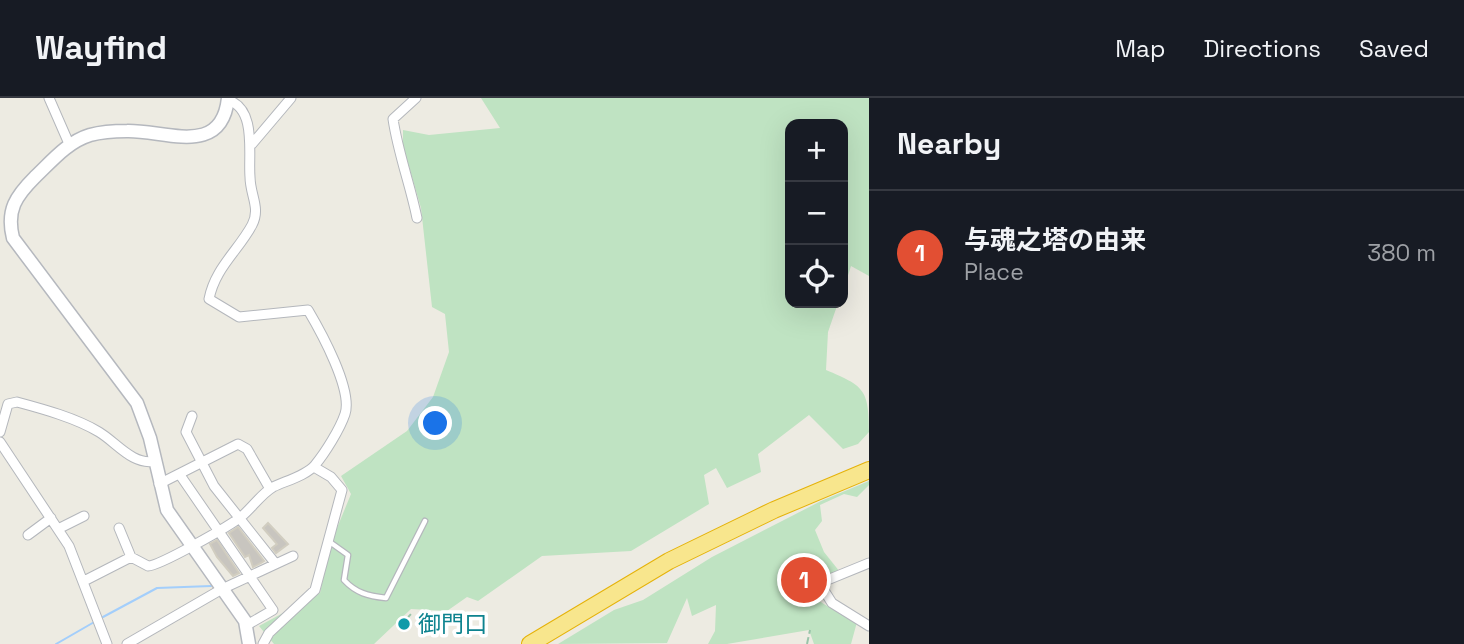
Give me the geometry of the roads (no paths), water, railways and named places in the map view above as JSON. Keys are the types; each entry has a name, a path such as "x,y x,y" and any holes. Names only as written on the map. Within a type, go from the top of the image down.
{"highway":[{"path":"530,644 631,582 699,546 869,470"}],"street":[{"path":"49,98 70,146"},
{"path":"252,144 291,98"},
{"path":"416,98 393,119 398,154 409,181 417,218"},
{"path":"84,581 131,557 135,557 141,565 154,566 189,545 240,518 270,489 314,467 345,416 347,401 322,334 308,310 239,317 209,299 213,279 252,225 257,211 249,178 252,144 240,108 228,99 226,113 216,127 194,137 128,131 89,136 70,146 17,195 9,224 13,238 128,389 144,416 167,510 189,545 247,625 249,644"},
{"path":"0,432 5,408 8,404 17,402 88,426 110,439 128,455 145,462 155,461"},
{"path":"192,416 186,432 200,464 275,564"},
{"path":"0,442 58,530 84,581 107,644"},
{"path":"159,484 232,446 243,445 270,489"},
{"path":"263,644 269,633 315,590 342,490 331,477 314,467"},
{"path":"180,475 273,610 247,625"},
{"path":"58,530 84,516"},
{"path":"28,535 51,518"},
{"path":"119,528 131,557"},
{"path":"127,644 250,574 293,556"},
{"path":"820,583 869,563"},
{"path":"813,573 825,595 835,605 869,626"}],"lane":[{"path":"327,540 348,555 344,580 351,588 366,596 386,598 425,521"}],"waterway":[{"path":"103,617 157,588 211,586"},
{"path":"56,644 96,621"}],"place":[{"name":"与魂之塔の由来","path":"804,580"},
{"name":"御門口","path":"404,624"}]}
